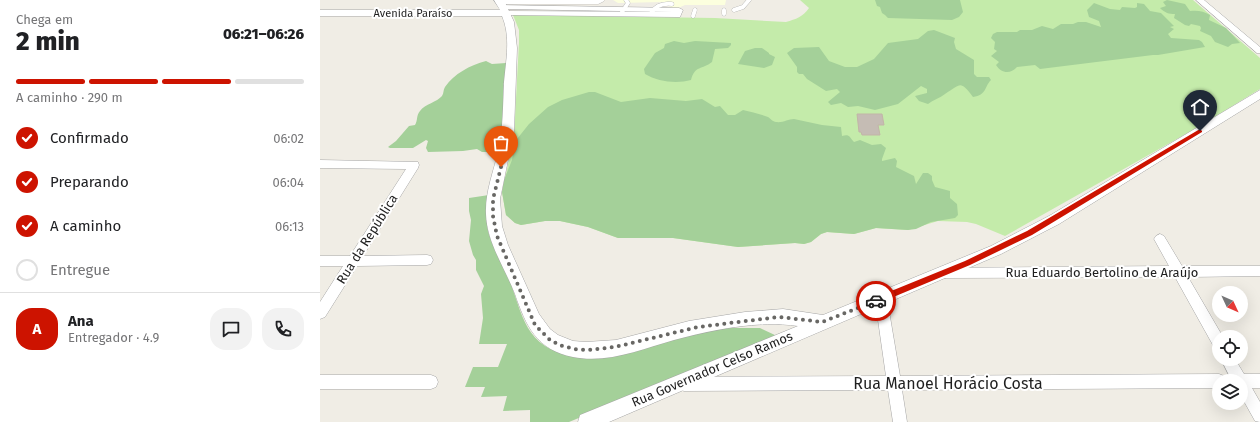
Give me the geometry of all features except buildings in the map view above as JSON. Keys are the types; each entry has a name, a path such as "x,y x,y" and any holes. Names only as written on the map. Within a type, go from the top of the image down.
{"street":[{"path":"1200,0 1260,51"},
{"path":"678,10 622,12 584,11 565,6 502,6 511,29 512,41 507,132 504,155 493,199 493,216 497,236 521,289 529,312 540,331 549,339 559,345 574,349 588,350 615,347 688,329 743,320 779,317 822,322"},
{"name":"Avenida Paraíso","path":"320,8 502,6"},
{"name":"Avenida Paraíso","path":"320,13 502,6"},
{"name":"Rua Governador Celso Ramos","path":"587,422 996,250 1054,220 1260,94"},
{"name":"Rua da República","path":"320,164 414,165 320,313"},
{"path":"1160,239 1212,330"},
{"path":"320,261 427,260"},
{"name":"Rua Eduardo Bertolino de Araújo","path":"944,273 1260,271"},
{"path":"881,299 900,422"},
{"name":"Rua Manoel Horácio Costa","path":"677,384 1212,381"},
{"path":"1248,382 1260,381"},
{"path":"320,382 431,382"},
{"path":"1248,395 1260,416"}],"lane":[{"path":"584,11 602,0"},
{"path":"622,12 628,3 626,0"},
{"path":"734,10 743,7 749,0"},
{"path":"502,6 565,6 598,2"},
{"path":"651,12 658,5 672,4"},
{"path":"693,16 694,10"}],"shaded area":[{"path":"613,0 726,0 725,5 685,5 678,8 672,8 663,2 618,3"}],"green space":[{"path":"800,0 1193,0 1260,58 1260,89 1200,126 1005,236 976,224 967,222 938,221 908,230 876,228 854,234 827,232 821,234 811,242 804,244 795,243 738,247 673,238 618,238 588,227 560,221 545,221 521,225 515,223 506,215 502,192 514,137 519,42 519,30 513,15 715,18 786,22 802,16 809,8"},
{"path":"875,0 960,0 963,12 959,17 952,20 888,18 882,13"},
{"path":"1167,0 1185,4 1190,11 1200,11 1210,15 1209,20 1226,28 1240,43 1232,44 1228,47 1215,42 1211,36 1200,31 1200,26 1191,24 1189,26 1185,25 1174,18 1175,14 1167,13 1160,8 1166,6 1163,2"},
{"path":"1094,3 1110,9 1120,10 1122,7 1135,8 1137,7 1137,3 1144,4 1150,11 1161,13 1174,26 1170,27 1174,29 1168,34 1171,38 1199,40 1205,47 1158,55 1040,69 1035,65 1017,67 1009,72 1000,70 996,65 999,62 991,56 997,51 994,49 995,42 991,38 993,34 997,32 1032,30 1042,26 1053,29 1061,24 1073,24 1078,22 1086,22 1101,27 1099,21 1089,17 1087,10"},
{"path":"934,30 955,38 954,42 956,49 974,60 974,74 977,77 989,77 991,80 983,93 973,97 963,86 960,85 928,104 919,101 915,96 927,93 927,89 921,86 898,104 875,110 858,106 848,107 841,103 831,105 828,102 840,92 837,89 826,91 807,79 803,74 799,74 797,72 797,67 787,53 794,48 819,47 829,61 845,67 857,67 874,59 888,43 918,39 928,31"},
{"path":"674,41 684,43 695,41 731,43 731,45 728,48 715,49 712,62 697,70 691,80 668,82 645,74 644,69 655,53 664,48 665,44"},
{"path":"755,48 762,48 775,57 772,65 764,68 738,64 745,51"},
{"path":"486,61 492,64 506,63 506,82 503,84 505,85 502,143 500,147 492,152 482,152 477,149 428,152 426,148 428,141 426,140 413,148 388,147 396,141 409,126 415,125 420,111 442,96 445,87 453,78 468,68"},
{"path":"589,92 595,92 621,102 650,98 686,101 702,99 715,107 720,106 728,115 735,115 743,110 768,117 775,122 794,119 822,125 841,127 842,136 845,135 850,137 854,142 860,140 872,145 881,144 886,148 882,161 895,158 897,161 896,167 914,176 916,184 923,173 928,173 932,176 935,187 950,191 950,198 957,204 958,215 955,218 931,222 916,229 876,228 854,234 827,232 821,234 811,242 804,244 795,243 738,247 673,238 618,238 588,227 560,221 545,221 521,225 515,223 506,215 502,192 504,180 512,160 517,139 529,124 548,107 562,100"},
{"path":"489,195 487,218 491,240 507,273 524,319 537,340 547,347 561,353 578,357 698,330 760,328 777,336 569,422 530,422 530,410 503,411 507,396 481,397 485,387 465,387 473,367 498,367 507,344 479,344 483,318 481,294 484,286 476,270 476,260 469,241 471,220 469,198"}],"way so far":[{"path":"501,167 492,206 494,226 497,236 521,289 535,325 549,339 559,345 574,349 588,350 615,347 688,329 743,320 779,317 822,322 876,301"}],"route":[{"path":"876,301 996,250 1054,220 1200,131"}]}
